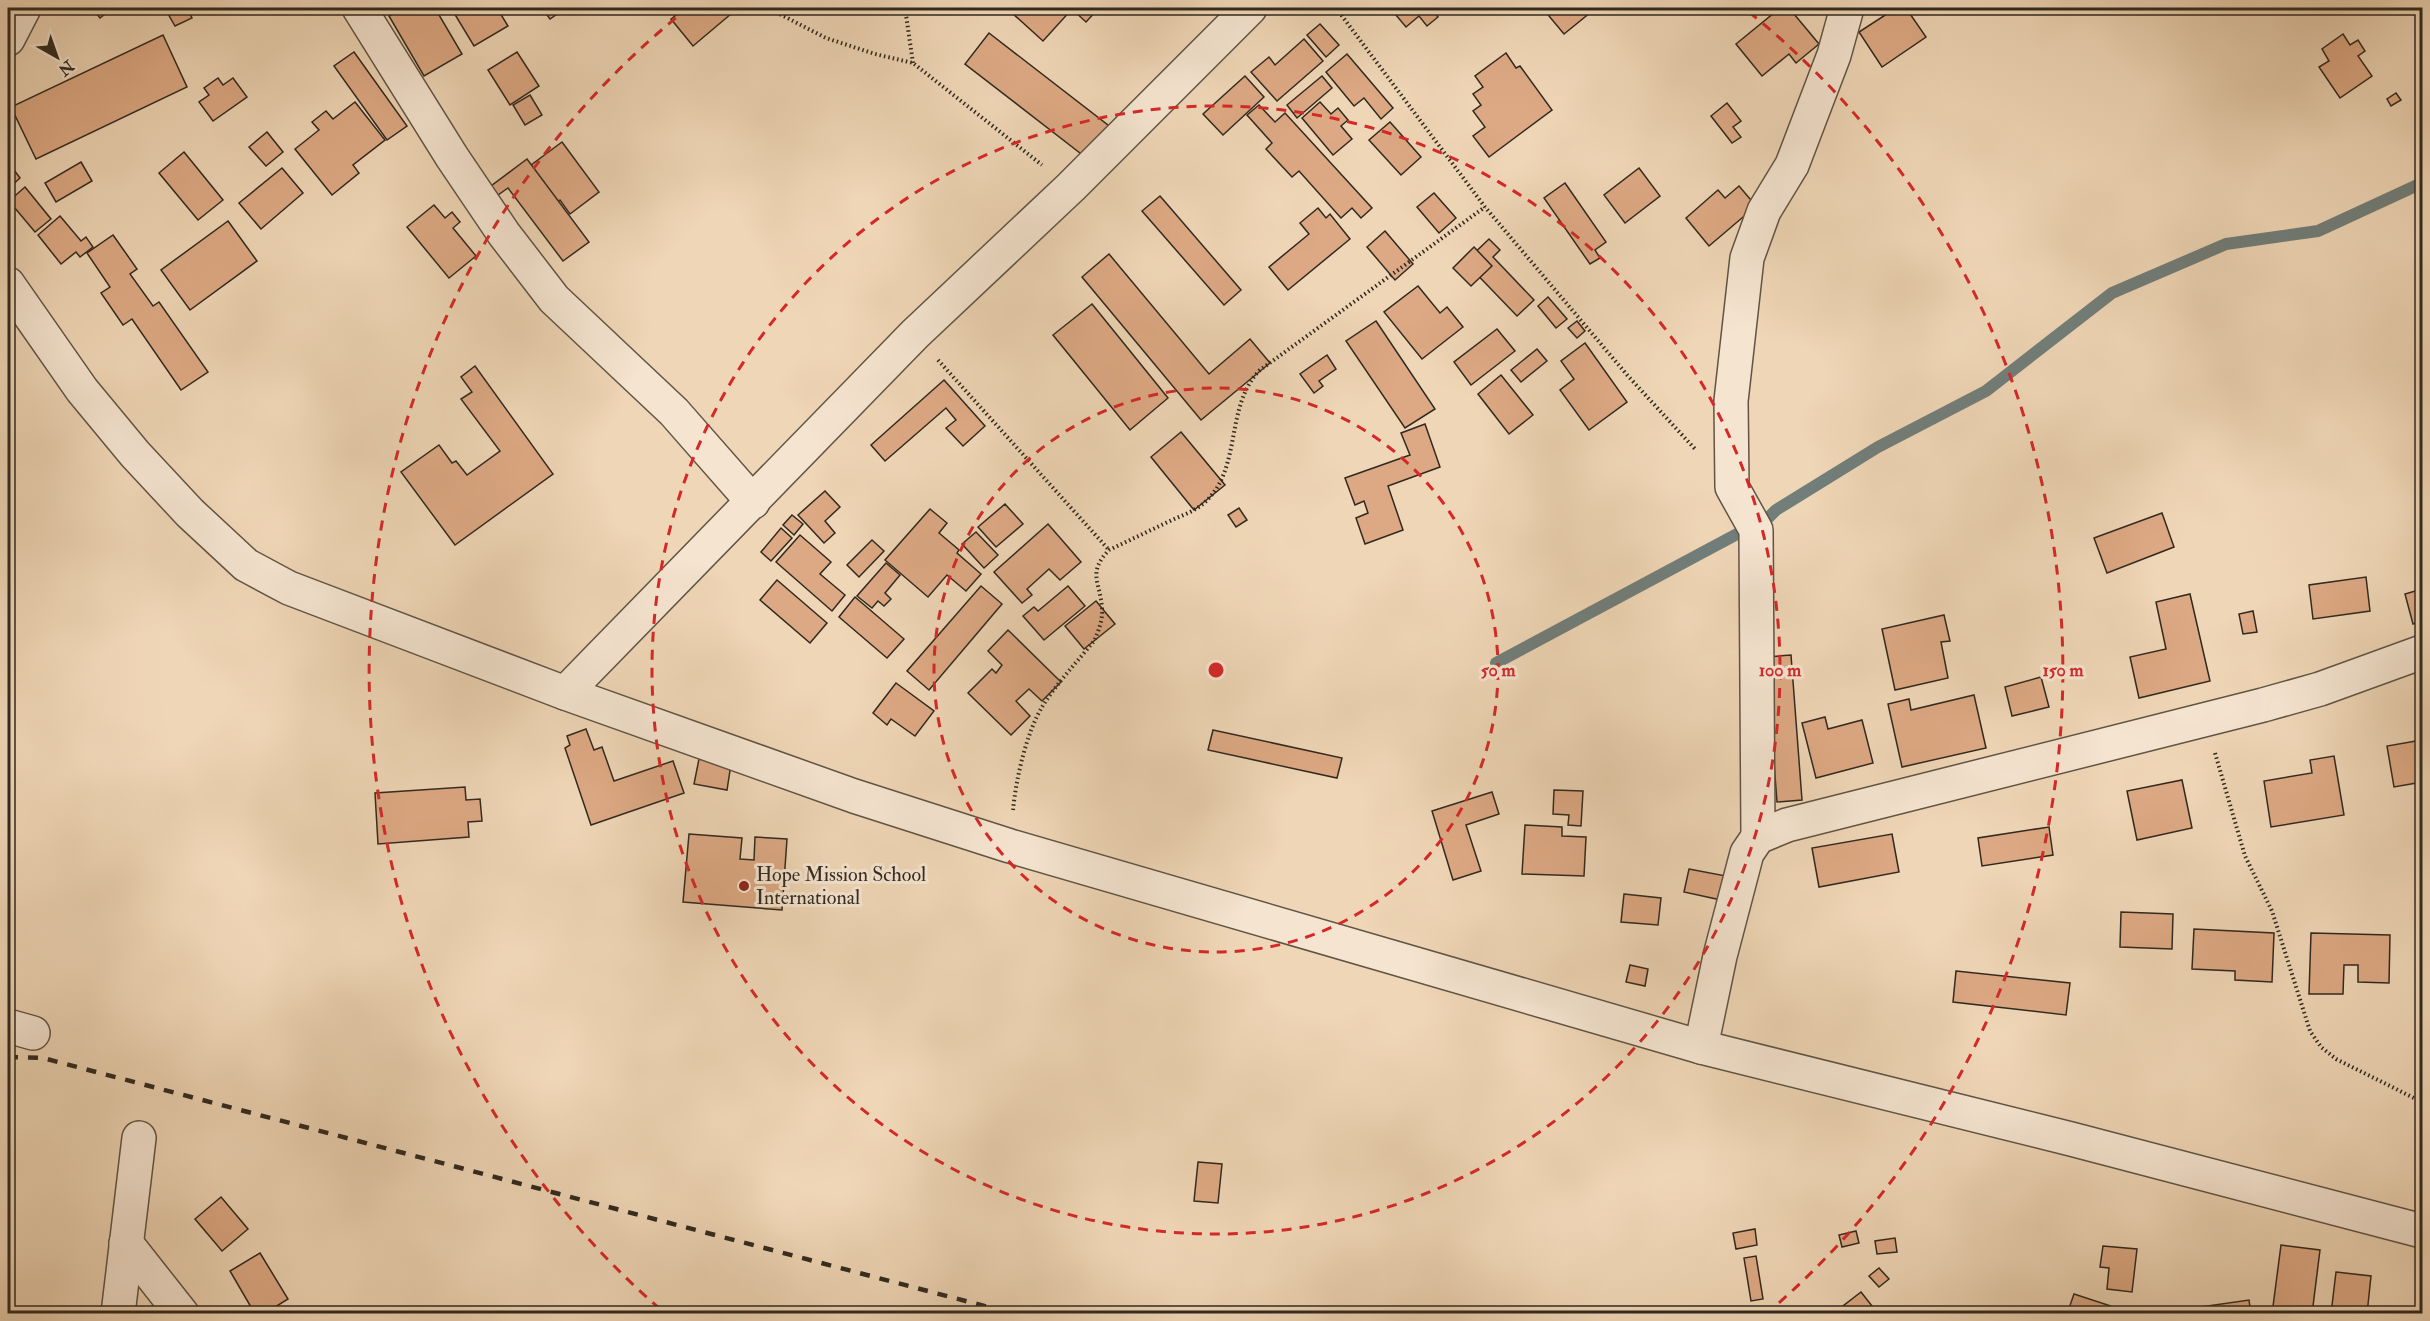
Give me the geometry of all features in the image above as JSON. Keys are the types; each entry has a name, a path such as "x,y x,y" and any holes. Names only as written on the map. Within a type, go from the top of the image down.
{"street":[{"path":"8,39 24,8"},
{"path":"359,8 452,157 504,234 554,299 674,412 753,502"},
{"path":"565,693 915,334 1071,187 1250,8"},
{"path":"1758,837 1756,530 1732,486 1731,401 1747,258 1764,212 1792,165 1834,55 1847,8"},
{"path":"8,284 82,390 135,454 190,513 246,565 289,588 565,693 854,796 1010,846 1701,1047 2060,1136 2422,1231"},
{"path":"1701,1047 1720,956 1747,853 1758,837 1787,825 2206,720 2320,689 2422,652"},
{"path":"118,1314 139,1138"},
{"path":"126,1243 182,1314"}],"path":[{"path":"768,8 826,38 875,54 913,63 1071,187"},
{"path":"905,8 913,63"},
{"path":"1336,8 1485,207 1628,376 1732,486"},
{"path":"1010,846 1015,788 1021,762 1043,705 1094,640 1099,630 1102,608 1095,576 1096,567 1109,550 1197,508 1217,489 1224,476 1240,401 1245,388 1260,370 1485,207"},
{"path":"915,334 1109,550"},
{"path":"2206,720 2245,856 2272,912 2310,1031 2320,1047 2336,1059 2422,1102"}],"building":[{"path":"92,8 113,8 100,18"},
{"path":"176,8 187,8 192,18 175,26 167,12"},
{"path":"403,8 435,8 462,54 424,76 389,16"},
{"path":"451,8 497,8 508,26 474,46"},
{"path":"542,8 566,8 550,19"},
{"path":"685,8 738,8 693,46 671,19"},
{"path":"1017,8 1099,8 1086,22 1072,9 1043,41 1012,13"},
{"path":"1390,8 1431,8 1438,17 1427,26 1419,16 1406,27"},
{"path":"1548,8 1596,8 1564,34 1544,10"},
{"path":"1780,8 1789,8 1819,44 1796,63 1789,54 1762,76 1736,44"},
{"path":"1896,8 1906,8 1926,37 1882,67 1859,32"},
{"path":"1320,24 1339,45 1326,57 1307,35"},
{"path":"989,33 1113,129 1089,160 965,64"},
{"path":"2343,34 2350,45 2358,40 2365,51 2358,56 2372,76 2340,98 2319,67 2329,61 2322,49"},
{"path":"163,35 187,87 36,159 11,107"},
{"path":"1304,39 1323,61 1277,101 1251,72 1269,57 1275,65"},
{"path":"354,52 407,126 387,140 334,66"},
{"path":"517,52 539,86 510,105 488,70"},
{"path":"1506,53 1516,68 1520,66 1552,110 1489,157 1473,136 1485,127 1473,111 1481,105 1473,94 1483,87 1475,76"},
{"path":"1347,54 1393,108 1381,119 1364,98 1354,106 1326,72"},
{"path":"1245,76 1264,97 1223,135 1203,114"},
{"path":"1322,76 1332,88 1297,118 1287,105"},
{"path":"218,78 223,85 233,78 247,97 213,121 199,102 209,95 204,88"},
{"path":"2396,93 2401,100 2391,106 2387,99"},
{"path":"530,95 542,115 525,125 513,105"},
{"path":"355,102 385,140 353,165 359,173 332,195 295,149 319,130 312,122 326,111 333,119"},
{"path":"1320,102 1331,114 1338,108 1348,120 1341,126 1352,139 1333,155 1302,118"},
{"path":"1727,103 1741,121 1733,127 1741,137 1732,143 1711,116"},
{"path":"1259,105 1275,122 1285,113 1372,208 1361,218 1352,208 1341,218 1299,171 1292,177 1266,149 1272,143 1247,115"},
{"path":"1390,122 1421,157 1401,175 1369,140"},
{"path":"267,132 283,152 266,166 249,147"},
{"path":"562,142 599,192 570,214 560,200 538,216 511,180"},
{"path":"184,152 223,200 198,220 159,173"},
{"path":"527,159 589,242 563,261 508,188 498,195 491,186"},
{"path":"8,162 20,178 8,189"},
{"path":"81,162 92,181 56,202 45,183"},
{"path":"282,168 303,193 261,229 239,203"},
{"path":"1639,168 1660,196 1625,223 1604,195"},
{"path":"1565,183 1606,242 1595,250 1600,258 1590,264 1544,198"},
{"path":"1739,186 1756,206 1709,246 1686,218 1718,190 1725,198"},
{"path":"25,187 51,219 35,232 9,201"},
{"path":"1434,193 1456,218 1439,233 1417,207"},
{"path":"1160,196 1241,290 1224,305 1142,211"},
{"path":"434,205 445,218 452,212 460,222 453,228 476,256 449,278 407,227"},
{"path":"1318,208 1326,218 1330,214 1350,239 1288,290 1269,267 1309,234 1300,223"},
{"path":"60,216 81,241 86,237 93,247 80,257 76,252 61,264 38,235"},
{"path":"228,221 257,261 190,310 161,270"},
{"path":"1385,231 1413,264 1395,280 1367,247"},
{"path":"113,235 137,269 130,274 153,306 159,302 208,372 181,390 132,319 123,325 101,293 110,287 87,253"},
{"path":"1489,239 1500,250 1493,257 1534,300 1517,316 1465,262"},
{"path":"1474,247 1492,266 1471,286 1453,268"},
{"path":"1109,254 1209,374 1250,339 1270,363 1201,420 1082,277"},
{"path":"1418,286 1440,313 1447,307 1463,327 1422,359 1384,312"},
{"path":"1548,297 1567,319 1556,328 1538,306"},
{"path":"1092,304 1168,398 1130,430 1053,335"},
{"path":"1376,321 1435,409 1405,428 1346,341"},
{"path":"1577,321 1585,331 1577,338 1568,328"},
{"path":"1497,329 1515,351 1471,385 1454,362"},
{"path":"1585,343 1627,402 1589,430 1560,390 1574,379 1561,361"},
{"path":"1537,349 1547,361 1521,382 1511,370"},
{"path":"1327,355 1336,369 1319,381 1323,386 1314,393 1300,374"},
{"path":"475,366 553,474 455,545 401,472 439,445 452,463 456,461 467,475 500,451 461,399 472,392 461,377"},
{"path":"1501,375 1533,415 1509,434 1478,394"},
{"path":"944,380 985,426 963,446 946,428 956,420 946,408 885,461 871,445"},
{"path":"1425,424 1440,467 1388,486 1403,530 1365,544 1356,518 1368,513 1364,501 1355,505 1345,478 1410,455 1401,433"},
{"path":"1181,432 1225,485 1194,510 1151,457"},
{"path":"825,491 840,507 825,521 835,533 824,543 798,515"},
{"path":"1005,504 1023,524 996,547 978,527"},
{"path":"1239,508 1247,520 1236,527 1228,515"},
{"path":"930,509 947,523 939,533 959,550 957,553 981,574 966,591 947,575 928,597 885,560"},
{"path":"2162,513 2174,547 2107,573 2094,538"},
{"path":"792,515 803,524 794,535 783,525"},
{"path":"1048,524 1081,562 1060,580 1049,569 1027,589 1032,595 1022,603 994,572"},
{"path":"781,528 792,538 771,561 761,552"},
{"path":"976,532 998,555 984,568 962,544"},
{"path":"800,535 831,562 820,574 845,595 832,611 776,562"},
{"path":"872,540 884,551 859,577 847,565"},
{"path":"886,563 900,575 885,593 891,599 884,606 878,601 872,608 857,596"},
{"path":"2366,577 2370,611 2313,619 2309,585"},
{"path":"777,580 827,623 810,643 760,600"},
{"path":"981,586 1002,604 929,690 907,671"},
{"path":"1068,586 1085,606 1044,640 1023,616 1034,607 1038,611"},
{"path":"2422,589 2422,621 2413,624 2405,594"},
{"path":"2190,594 2210,681 2139,698 2130,657 2166,649 2156,602"},
{"path":"855,597 904,639 887,658 839,617"},
{"path":"1096,601 1115,624 1084,649 1065,626"},
{"path":"2253,611 2257,632 2243,634 2239,614"},
{"path":"1944,615 1950,641 1941,642 1948,678 1895,690 1882,629"},
{"path":"1008,630 1061,682 1042,701 1029,689 1016,701 1030,716 1011,735 968,693 992,669 996,673 1002,665 988,651"},
{"path":"1791,655 1802,800 1777,802 1766,657"},
{"path":"2041,677 2049,707 2012,716 2005,687"},
{"path":"896,683 934,711 915,736 891,719 887,725 873,713"},
{"path":"1974,695 1986,748 1902,767 1888,704 1909,699 1911,710"},
{"path":"1825,717 1828,729 1862,720 1873,763 1816,778 1802,723"},
{"path":"586,729 594,750 602,747 614,781 673,761 684,793 591,825 565,748 570,745 567,736"},
{"path":"1213,730 1342,758 1337,778 1208,750"},
{"path":"2422,740 2422,782 2394,787 2387,746"},
{"path":"2334,756 2344,815 2271,827 2264,781 2312,773 2310,760"},
{"path":"699,759 731,764 727,790 694,784"},
{"path":"2182,780 2192,828 2137,840 2127,791"},
{"path":"465,787 466,800 480,799 482,821 468,822 469,837 378,844 375,793"},
{"path":"1554,790 1583,791 1581,826 1568,825 1569,815 1553,814"},
{"path":"1492,792 1499,814 1466,825 1481,871 1453,880 1432,811"},
{"path":"1525,825 1562,827 1562,836 1586,837 1584,876 1522,874"},
{"path":"2049,827 2053,855 1982,866 1978,838"},
{"path":"689,834 742,838 740,859 754,860 755,837 787,839 782,910 683,902"},
{"path":"1892,834 1899,872 1819,887 1812,848"},
{"path":"1689,869 1726,876 1721,900 1684,892"},
{"path":"1624,894 1661,898 1658,925 1621,922"},
{"path":"2121,912 2173,914 2172,949 2120,947"},
{"path":"2194,929 2274,933 2272,982 2235,980 2235,971 2192,969"},
{"path":"2311,933 2390,935 2389,983 2358,982 2358,965 2344,965 2343,994 2309,994"},
{"path":"1630,965 1648,969 1645,986 1626,982"},
{"path":"1956,971 2070,983 2066,1015 1953,1002"},
{"path":"1198,1162 1222,1164 1218,1203 1194,1201"},
{"path":"221,1197 248,1229 222,1251 195,1219"},
{"path":"1755,1229 1757,1245 1736,1249 1733,1233"},
{"path":"1856,1231 1859,1243 1842,1247 1839,1235"},
{"path":"1895,1238 1897,1252 1877,1254 1875,1241"},
{"path":"2281,1245 2320,1250 2312,1314 2272,1314"},
{"path":"2103,1246 2137,1249 2132,1292 2107,1289 2109,1268 2100,1267"},
{"path":"260,1253 288,1299 264,1314 255,1314 230,1271"},
{"path":"1756,1256 1763,1299 1751,1301 1744,1258"},
{"path":"1879,1268 1889,1279 1879,1287 1869,1276"},
{"path":"2336,1272 2371,1276 2367,1314 2331,1314"},
{"path":"1861,1292 1872,1306 1864,1314 1849,1314 1843,1306"},
{"path":"2074,1294 2123,1310 2122,1314 2067,1314"},
{"path":"2249,1300 2251,1314 2173,1314 2173,1311"}],"waterway":[{"path":"1496,663 1739,533 1756,530 1776,510 1878,447 1986,391 2112,293 2226,244 2318,231 2422,183"}],"railway":[{"path":"8,1057 43,1058 1015,1314"}],"place":[{"name":"Hope Mission School International","path":"744,886"}]}
